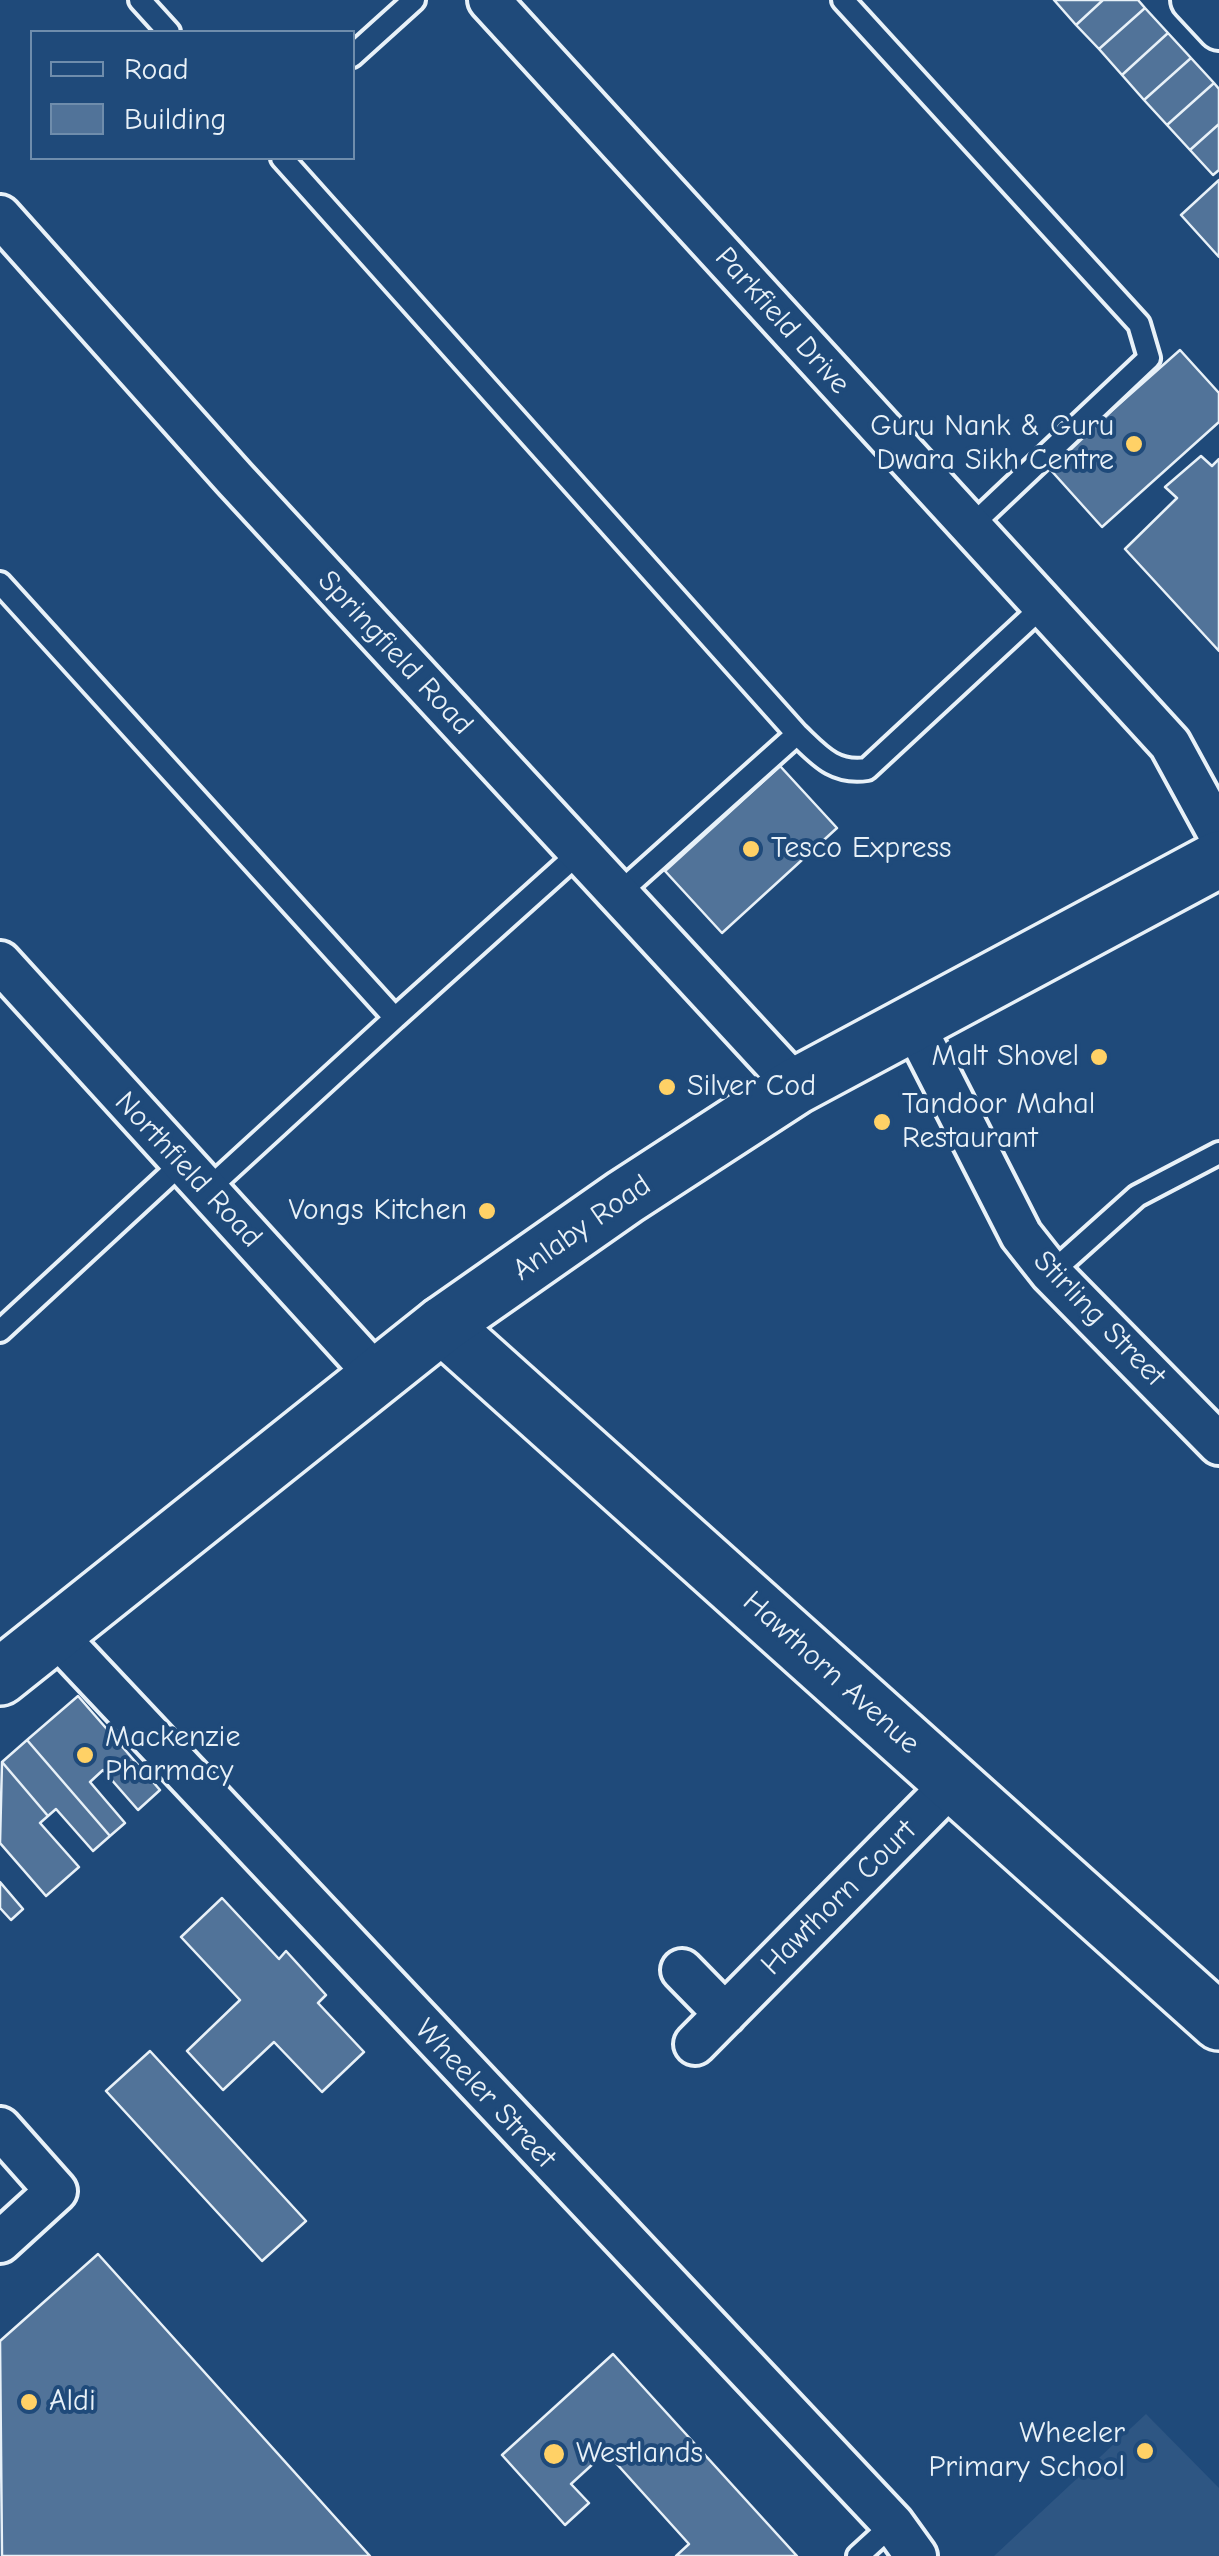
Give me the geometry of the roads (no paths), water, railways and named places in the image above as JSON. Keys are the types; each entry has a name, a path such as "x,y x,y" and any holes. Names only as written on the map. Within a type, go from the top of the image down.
{"main road":[{"name":"Anlaby Road","path":"0,1677 442,1325 625,1197 796,1086 1219,860"},
{"name":"Hawthorn Avenue","path":"442,1325 1219,2022"}],"street":[{"name":"Parkfield Drive","path":"489,0 1170,744 1219,834"},
{"path":"1192,0 1219,29"},
{"name":"Springfield Road","path":"0,216 234,478 796,1086"},
{"name":"Northfield Road","path":"0,962 377,1376"},
{"name":"Stirling Street","path":"912,1023 1021,1235 1051,1274 1219,1444"},
{"name":"Wheeler Street","path":"53,1632 904,2540"},
{"name":"Hawthorn Court","path":"695,2044 954,1782"},
{"path":"682,1970 725,2014"},
{"path":"0,2128 56,2192 0,2242"}],"lane":[{"path":"140,0 167,30"},
{"path":"355,53 414,0"},
{"path":"843,0 1139,324 1149,358 970,527"},
{"path":"284,160 796,734 830,765 841,770 866,769 879,762 1042,607"},
{"path":"0,583 395,1018"},
{"path":"618,894 796,734"},
{"path":"1,1328 395,1018 580,852"},
{"path":"1051,1274 1138,1196 1219,1152"},
{"path":"858,2556 904,2540"}],"place":[{"name":"Guru Nank & Guru Dwara Sikh Centre","path":"1134,444"},
{"name":"Tesco Express","path":"751,849"},
{"name":"Malt Shovel","path":"1099,1057"},
{"name":"Silver Cod","path":"667,1087"},
{"name":"Tandoor Mahal Restaurant","path":"882,1122"},
{"name":"Vongs Kitchen","path":"487,1211"},
{"name":"Mackenzie Pharmacy","path":"85,1755"},
{"name":"Aldi","path":"29,2402"},
{"name":"Wheeler Primary School","path":"1145,2451"},
{"name":"Westlands","path":"554,2454"}]}
